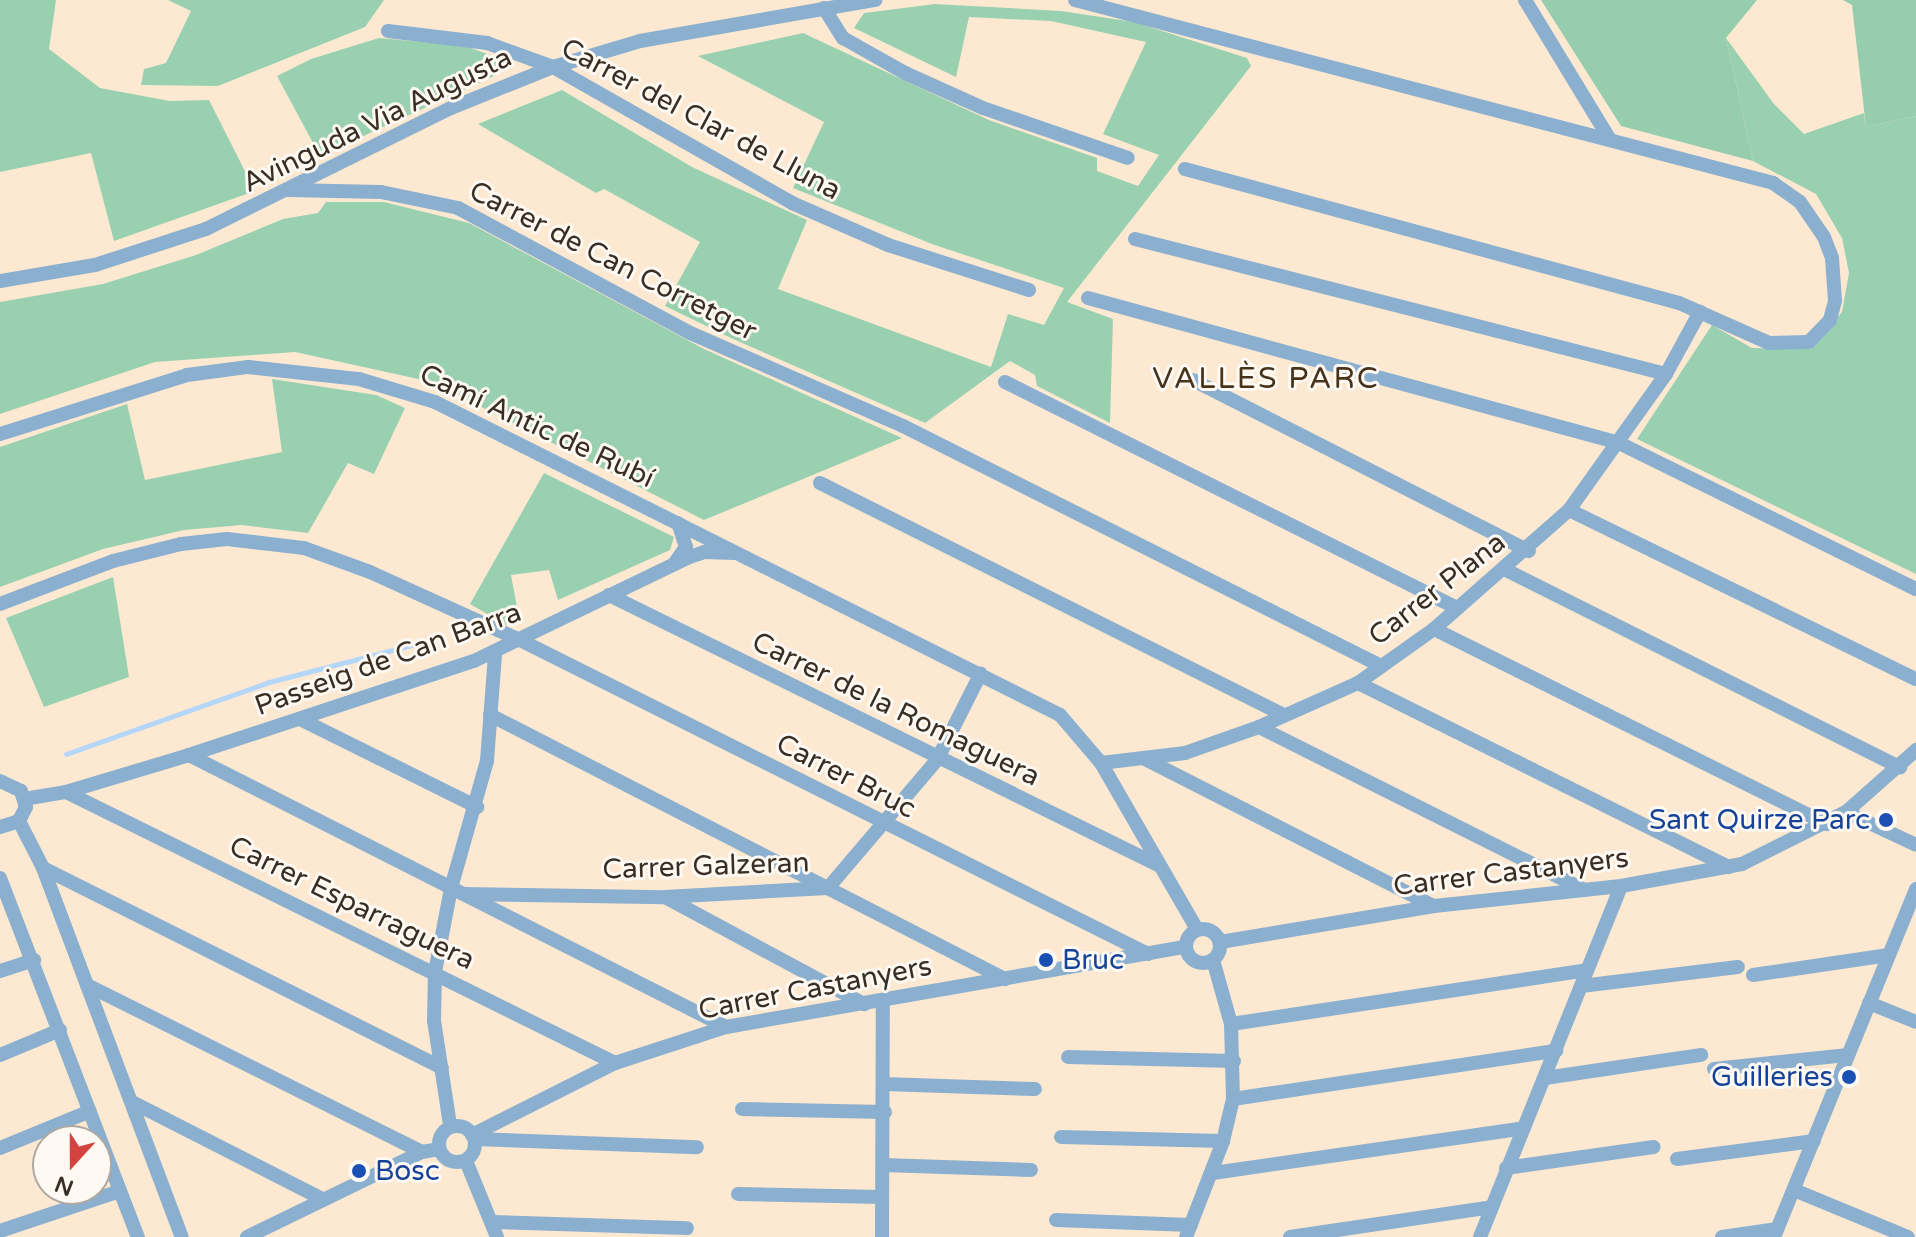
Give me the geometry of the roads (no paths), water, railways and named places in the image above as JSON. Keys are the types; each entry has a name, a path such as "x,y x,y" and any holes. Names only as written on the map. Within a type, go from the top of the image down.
{"street":[{"name":"Avinguda Via Augusta","path":"0,281 95,265 175,241 288,190 451,108 553,67 640,41 875,0"},
{"path":"1075,0 1773,183 1812,216 1832,258 1835,301 1830,320 1809,342 1769,343 1700,312 1185,169"},
{"path":"1525,0 1609,138"},
{"path":"824,8 843,38 905,73 983,108 1128,158"},
{"name":"Carrer del Clar de Lluna","path":"388,31 487,43 553,67 792,203 888,245 1029,290"},
{"name":"Carrer de Can Corretger","path":"288,190 381,192 458,208 688,332 903,426 1381,666"},
{"path":"1135,239 1666,374"},
{"path":"1088,298 1619,443 1916,589"},
{"name":"Carrer Plana","path":"1101,763 1147,760 1259,727 1358,683 1434,629 1529,551 1569,510 1666,374 1700,312"},
{"name":"Camí Antic de Rubí","path":"0,434 187,375 248,367 311,370 435,402 758,562"},
{"path":"1193,380 1529,551"},
{"path":"1005,382 1457,608"},
{"path":"820,483 1284,715"},
{"path":"1569,510 1916,679"},
{"name":"Camí Antic de Rubí","path":"674,565 687,539 677,521"},
{"name":"Carrer Bruc","path":"0,604 113,561 181,544 268,541 370,572 522,641 885,826 1148,954"},
{"name":"Passeig de Can Barra","path":"24,799 66,792 189,755 495,654 609,595 674,565 716,551 758,562"},
{"path":"758,562 1060,715 1101,763 1197,929"},
{"path":"1506,570 1900,767"},
{"name":"Carrer de la Romaguera","path":"609,595 937,760 1161,867"},
{"path":"1434,629 1827,824"},
{"path":"450,1125 434,1020 435,972 477,807 495,654"},
{"name":"Carrer Galzeran","path":"189,755 457,891 665,897 828,888 885,826 937,760 981,673"},
{"path":"1358,683 1729,867"},
{"path":"490,715 1005,979"},
{"path":"300,719 477,807"},
{"path":"1259,727 1583,889"},
{"name":"Carrer Castanyers","path":"1220,942 1434,906 1621,886 1729,867 1766,856 1827,824 1846,812 1916,750"},
{"path":"1147,760 1434,906"},
{"path":"1,777 24,799 19,821 43,868 182,1237"},
{"name":"Carrer Esparraguera","path":"66,792 615,1063"},
{"path":"1846,812 1916,845"},
{"path":"0,827 19,821"},
{"path":"43,868 442,1068"},
{"path":"1,882 34,960 138,1237"},
{"path":"1480,1237 1621,886"},
{"path":"1722,1237 1776,1233 1916,889"},
{"path":"457,891 726,1027"},
{"path":"665,897 864,1004"},
{"path":"1056,1220 1189,1231 1213,1173 1233,1099 1231,1024 1213,960 1220,942 1209,929 1197,929"},
{"path":"1197,929 1186,947 1196,961 1213,960"},
{"name":"Carrer Castanyers","path":"474,1137 615,1063 726,1027 1186,947"},
{"path":"1753,975 1889,955"},
{"path":"0,971 34,960"},
{"path":"1581,986 1738,967"},
{"path":"1231,1024 1587,970"},
{"path":"87,985 422,1152"},
{"path":"882,1237 885,1112 883,1001"},
{"path":"1869,1003 1916,1022"},
{"path":"0,1055 60,1030"},
{"path":"1233,1099 1556,1051"},
{"path":"1545,1078 1701,1055"},
{"path":"1714,1069 1848,1055"},
{"path":"1068,1057 1234,1061"},
{"path":"884,1084 1035,1089"},
{"path":"134,1103 324,1200"},
{"path":"742,1109 885,1112"},
{"path":"0,1148 90,1111"},
{"path":"450,1125 474,1137 697,1147"},
{"path":"439,1149 441,1133 450,1125"},
{"path":"1213,1173 1524,1128"},
{"path":"474,1137 466,1161 497,1237"},
{"path":"1061,1137 1223,1141"},
{"path":"1677,1159 1814,1141"},
{"path":"1506,1168 1654,1147"},
{"path":"247,1237 422,1152 439,1149"},
{"path":"439,1149 454,1162 466,1161"},
{"path":"883,1165 1031,1170"},
{"path":"1794,1190 1908,1237"},
{"path":"0,1231 120,1191"},
{"path":"738,1194 882,1197"},
{"path":"1290,1237 1492,1207"},
{"path":"492,1222 687,1228"}],"waterway":[{"path":"66,754 269,682 431,640"}],"place":[{"name":"Sant Quirze Parc","path":"1886,820"},
{"name":"Bruc","path":"1046,960"},
{"name":"Guilleries","path":"1849,1077"},
{"name":"Bosc","path":"359,1171"}],"district":[{"name":"VALLÈS PARC","path":"1266,379"}]}
